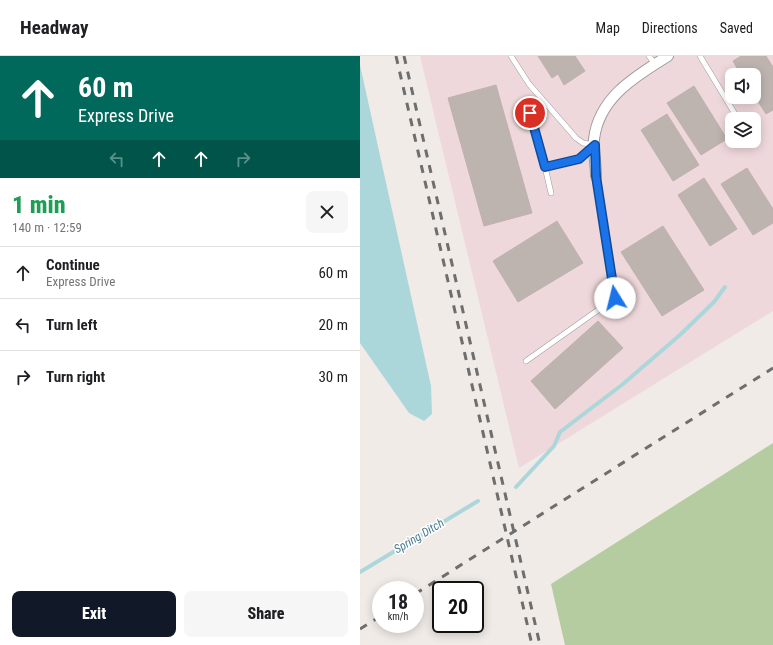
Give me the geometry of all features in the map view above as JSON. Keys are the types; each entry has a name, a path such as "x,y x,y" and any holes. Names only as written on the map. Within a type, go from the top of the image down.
{"street":[{"path":"596,176 594,139 601,114 615,93 652,60 668,56"}],"lane":[{"path":"510,56 529,84 576,138 583,143 595,145"},
{"path":"700,56 734,112"},
{"path":"530,113 551,193"},
{"path":"545,167 579,159 595,145"},
{"path":"526,361 615,298 596,176"}],"shaded area":[{"path":"420,56 773,56 773,311 519,468"}],"green space":[{"path":"773,443 773,645 565,645 551,584"}],"water":[{"path":"360,65 431,386 432,414 424,421 409,413 360,343"}],"building":[{"path":"538,56 575,56 585,71 564,85 558,74 552,78"},
{"path":"741,56 766,56 773,67 773,110 766,114 760,104 761,104 761,68 737,68 733,61"},
{"path":"496,85 532,213 484,226 448,98"},
{"path":"694,86 725,136 725,140 701,155 667,103"},
{"path":"667,114 699,165 673,181 641,130"},
{"path":"747,168 773,209 773,223 753,235 721,184"},
{"path":"704,178 737,229 710,246 678,195"},
{"path":"557,221 583,263 518,302 493,261"},
{"path":"663,226 704,290 662,316 621,252"},
{"path":"598,321 623,348 555,409 531,381"}],"waterway":[{"path":"516,487 554,446 560,432 623,384 681,334 714,302 725,287"},
{"name":"Spring Ditch","path":"360,572 478,501"}],"railway":[{"path":"396,56 532,645"},
{"path":"404,56 540,645"},
{"path":"424,588 773,368"},
{"path":"360,629 372,622"}],"route":[{"path":"530,113 545,167 579,159 595,145 596,176 615,298"}]}
